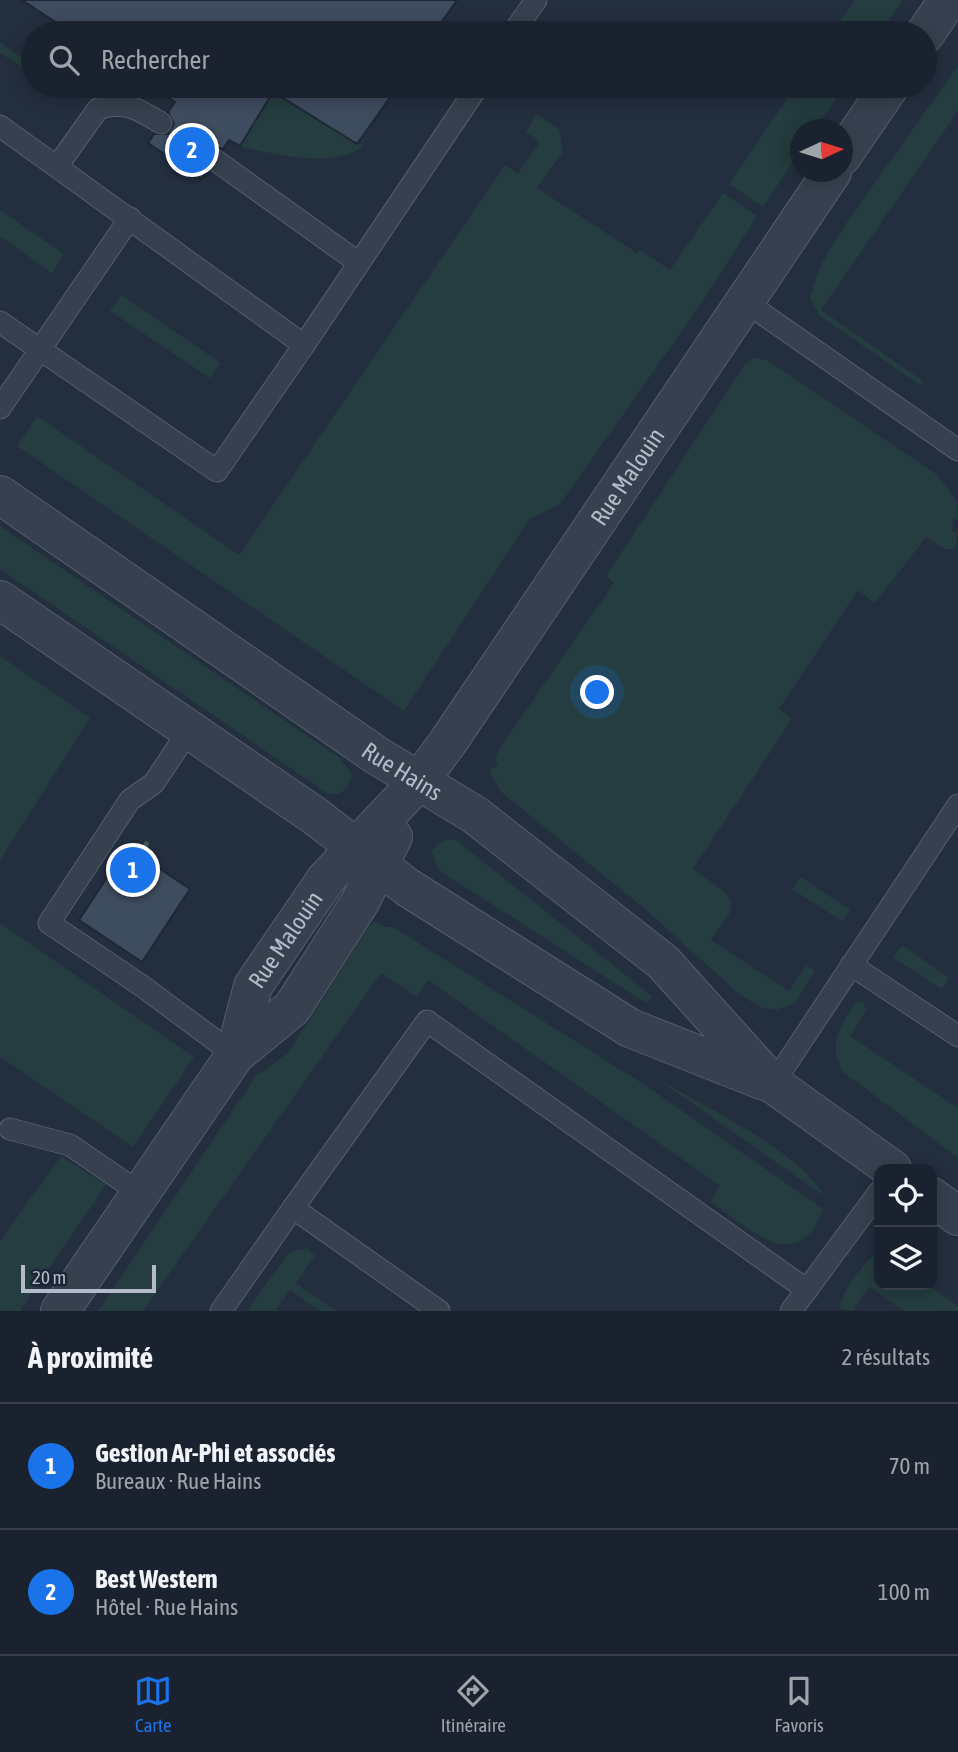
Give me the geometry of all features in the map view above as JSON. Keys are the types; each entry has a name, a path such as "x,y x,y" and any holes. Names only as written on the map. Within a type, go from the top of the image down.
{"street":[{"path":"934,21 948,0"},
{"path":"853,140 882,98"},
{"name":"Rue Malouin","path":"60,1311 235,1055 253,986 326,879 367,856 825,182"},
{"name":"Rue Hains","path":"0,495 376,755 468,810 663,962 773,1084 885,1164"},
{"name":"Rue Hains","path":"0,600 189,730 407,887 631,1028 773,1084"},
{"path":"937,1201 958,1216"}],"lane":[{"path":"521,21 536,0"},
{"path":"0,322 217,471 470,98"},
{"path":"58,165 98,108 123,104 138,108 161,123"},
{"path":"0,126 58,165 304,345"},
{"path":"215,160 359,263"},
{"path":"0,408 130,218"},
{"path":"744,301 958,450"},
{"path":"189,730 154,783 130,800 49,923 142,986 235,1055"},
{"path":"773,1084 958,805"},
{"path":"851,965 958,1036"},
{"path":"220,1311 427,1021 807,1290"},
{"path":"10,1129 70,1144 140,1193"},
{"path":"793,1310 874,1199"},
{"path":"293,1208 439,1311"}],"path":[{"path":"140,855 151,835"}],"green space":[{"path":"855,0 903,0 888,21 840,21"},
{"path":"0,42 21,57 21,66 0,53"},
{"path":"958,66 958,111 821,310 923,381 920,385 820,316 810,298 820,266 847,222"},
{"path":"269,98 283,98 363,146 352,153 321,159 286,156 240,146"},
{"path":"788,98 837,98 822,119 790,119 790,167 763,207 729,184"},
{"path":"537,114 559,129 563,152 537,188 637,253 640,250 670,270 723,193 757,216 703,301 561,503 529,520 404,711 17,446 37,416 239,555 505,165 518,173 540,143 526,132"},
{"path":"0,210 64,254 52,273 0,236"},
{"path":"121,295 221,363 210,378 110,311"},
{"path":"754,358 767,360 936,474 956,499 958,518 953,518 952,531 958,532 955,549 945,549 926,537 875,603 858,590 779,709 792,719 693,869 719,887 731,905 728,916 711,940 789,991 806,966 815,970 795,1003 776,1010 760,1007 739,994 645,909 501,792 489,770 498,765 496,758 499,749 614,583 606,576 745,364"},
{"path":"0,526 341,759 352,775 348,787 340,794 328,794 0,569"},
{"path":"0,656 90,718 0,860"},
{"path":"456,840 653,997 648,1002 641,1000 437,869 432,852 438,843"},
{"path":"801,877 850,910 842,921 792,889"},
{"path":"375,921 384,927 393,927 645,1085 823,1209 813,1230 800,1241 787,1244 772,1242 757,1234 711,1202 720,1186 428,980 417,997 381,973 143,1311 98,1311 256,1076 288,1053"},
{"path":"0,923 194,1057 133,1147 0,1057"},
{"path":"902,945 949,978 942,989 893,958"},
{"path":"856,1002 864,1003 866,1011 850,1036 958,1108 958,1158 843,1072 838,1062 836,1044 841,1028"},
{"path":"659,1080 725,1116 775,1148 813,1180 824,1196"},
{"path":"61,1156 106,1185 20,1311 0,1311 0,1241"},
{"path":"307,1248 315,1256 296,1283 336,1311 320,1311 290,1290 275,1311 247,1311 289,1252"},
{"path":"874,1255 874,1290 869,1286 853,1311 840,1309 844,1293"},
{"path":"875,1290 935,1290 958,1306 958,1311 904,1311"}],"building":[{"path":"22,0 457,0 442,21 54,21"},
{"path":"169,98 269,98 240,146 229,140 223,149 216,147 205,152 202,159 207,170 201,179 148,143 154,134 168,134 174,124 168,112 175,102"},
{"path":"283,98 390,98 357,144"},
{"path":"127,847 190,889 142,962 79,920"}],"place":[{"name":"Best Western","path":"192,150"},
{"name":"Gestion Ar-Phi et associés","path":"133,870"}]}
